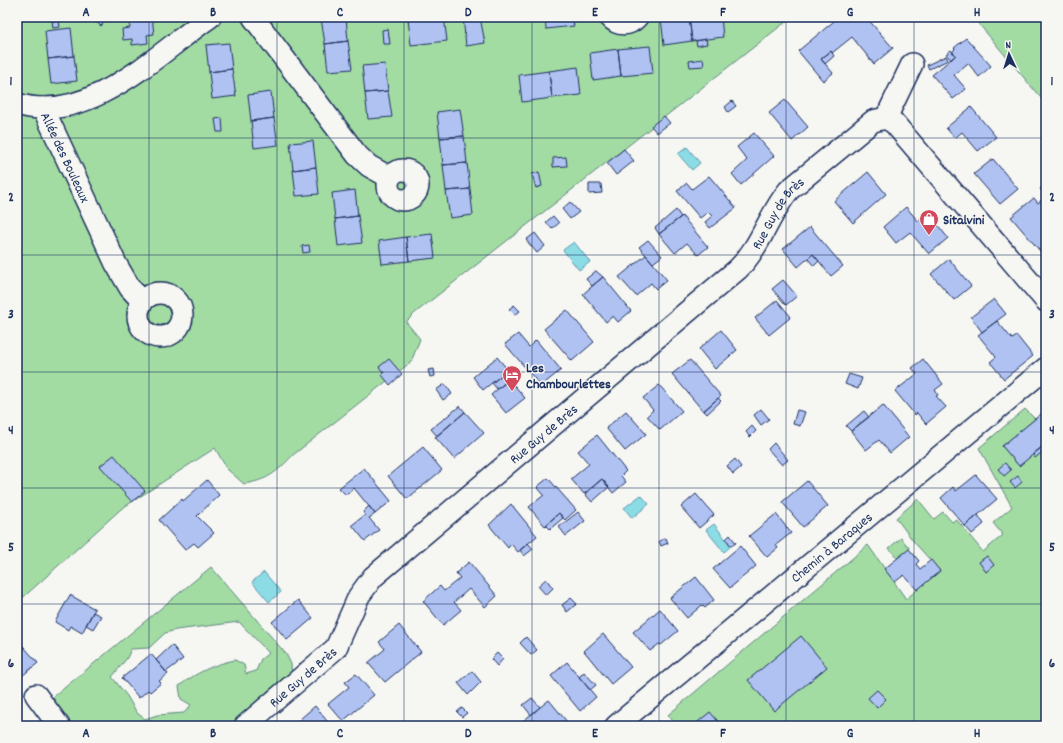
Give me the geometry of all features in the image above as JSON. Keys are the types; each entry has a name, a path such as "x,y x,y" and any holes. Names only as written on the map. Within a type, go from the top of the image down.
{"street":[{"path":"253,17 357,155 369,166 389,177"},
{"path":"610,17 614,21 624,24 629,23 637,17"},
{"name":"Allée des Bouleaux","path":"142,301 130,288 116,264 43,108 74,104 102,93 135,73 202,19"},
{"path":"912,64 886,118 894,122 901,130 1046,301"},
{"path":"17,104 43,108"},
{"name":"Rue Guy de Brès","path":"245,726 336,648 359,596 373,577 738,268 755,249 780,200 789,190 873,121 886,118"},
{"name":"Chemin à Baraques","path":"616,726 1046,368"},
{"path":"36,695 59,726"}],"green space":[{"path":"17,17 792,17 415,313 406,322 420,339 411,362 293,455 282,467 266,478 244,484 227,469 215,448 121,509 17,603"},
{"path":"973,17 1046,17 1046,104"},
{"path":"1025,409 1035,419 1002,446 1019,466 1033,454 1035,457 1046,449 1046,726 677,726 668,715 868,545 906,599 940,571 914,542 896,518 918,499 934,519 943,512 952,522 956,519 983,552 1003,535 993,523 1012,507 979,448"},
{"path":"901,538 910,549 897,558 889,548"},
{"path":"211,567 286,654 291,664 292,676 233,726 65,726 51,708 52,698","holes":["239,622 269,653 261,659 256,671 246,674 244,665 235,660 220,664 199,673 179,686 181,699 191,705 184,713 157,715 145,719 137,713 127,696 112,677 127,658 131,649 149,648 165,633 176,630"]}],"water":[{"path":"687,147 700,163 692,170 678,154"},
{"path":"574,242 590,262 579,270 563,250"},
{"path":"641,495 649,504 632,518 624,508"},
{"path":"714,524 731,546 724,552 706,530"},
{"path":"264,572 281,592 269,602 252,582"}],"building":[{"path":"101,17 105,21 101,26 96,22"},
{"path":"129,17 152,17 154,34 147,35 148,43 132,45 132,39 123,40 122,29 130,28"},
{"path":"346,17 348,41 325,44 321,18"},
{"path":"444,17 447,41 411,45 408,19"},
{"path":"463,17 480,17 485,43 466,46"},
{"path":"545,17 572,17 574,26 546,29"},
{"path":"689,17 721,17 723,37 692,41"},
{"path":"689,17 692,41 664,45 661,18"},
{"path":"839,17 866,17 893,48 874,64 852,37 832,53 831,51 821,59 833,73 823,81 798,51"},
{"path":"52,21 59,21 60,27 53,28"},
{"path":"71,28 74,56 48,59 45,31"},
{"path":"388,29 390,44 383,44 382,30"},
{"path":"966,38 991,66 979,77 968,63 954,75 966,89 953,99 932,75 956,55 952,52 955,49 954,48"},
{"path":"706,39 707,44 697,46 696,41"},
{"path":"348,41 352,69 328,71 325,44"},
{"path":"229,43 232,69 209,72 206,45"},
{"path":"650,46 653,73 621,76 618,49"},
{"path":"618,49 621,76 593,80 590,53"},
{"path":"951,50 956,55 951,60 946,54"},
{"path":"831,51 834,56 825,64 821,59"},
{"path":"74,56 77,81 51,84 48,59"},
{"path":"946,56 948,60 929,69 927,65"},
{"path":"703,59 704,66 690,67 689,61"},
{"path":"385,64 388,91 365,93 362,66"},
{"path":"578,67 581,95 552,98 549,71"},
{"path":"232,69 236,96 212,99 209,72"},
{"path":"549,71 552,98 522,102 519,75"},
{"path":"388,91 392,117 368,119 365,93"},
{"path":"271,92 274,118 251,121 248,95"},
{"path":"785,100 808,127 792,141 769,113"},
{"path":"732,101 736,106 728,112 725,107"},
{"path":"971,107 996,137 978,151 962,132 955,138 946,128"},
{"path":"460,109 464,136 440,138 437,112"},
{"path":"664,116 670,123 657,133 651,126"},
{"path":"222,118 223,132 217,132 215,119"},
{"path":"274,118 278,145 254,148 251,121"},
{"path":"754,133 774,156 741,185 732,174 747,160 737,147"},
{"path":"464,136 467,163 443,165 440,138"},
{"path":"313,141 316,167 293,170 290,143"},
{"path":"624,149 634,161 616,175 607,163"},
{"path":"566,157 567,166 553,167 553,158"},
{"path":"993,159 1018,189 1000,204 974,174"},
{"path":"467,163 470,189 446,191 443,165"},
{"path":"316,167 319,194 296,196 293,170"},
{"path":"539,172 542,186 536,188 532,174"},
{"path":"868,172 886,194 853,223 834,201"},
{"path":"709,176 736,208 710,228 705,222 712,216 708,212 700,218 677,191 687,183 692,189"},
{"path":"589,184 601,184 602,193 589,194"},
{"path":"1046,184 1046,196 1040,189"},
{"path":"470,189 473,215 450,218 446,191"},
{"path":"355,190 358,216 335,219 332,193"},
{"path":"1046,197 1046,258 1011,217 1034,198 1038,203"},
{"path":"570,202 579,212 570,219 562,209"},
{"path":"906,207 918,221 928,213 948,238 929,254 910,232 896,243 883,227"},
{"path":"676,210 681,217 659,234 655,228"},
{"path":"358,216 362,243 338,246 335,219"},
{"path":"553,216 559,223 552,229 546,222"},
{"path":"682,216 708,247 698,255 687,243 675,253 659,234"},
{"path":"810,227 843,266 831,276 813,254 798,267 783,249"},
{"path":"535,233 545,246 537,253 526,240"},
{"path":"432,234 435,258 409,261 406,237"},
{"path":"406,237 409,261 382,264 379,241"},
{"path":"648,240 662,256 653,263 639,247"},
{"path":"309,245 310,252 303,253 302,246"},
{"path":"813,254 819,261 814,266 808,259"},
{"path":"646,255 667,280 656,289 651,283 636,296 619,277"},
{"path":"949,259 971,286 954,300 931,274"},
{"path":"596,271 603,277 592,286 586,279"},
{"path":"603,277 631,311 618,322 613,316 606,322 583,294"},
{"path":"783,280 797,296 786,305 772,289"},
{"path":"994,299 1006,314 982,332 971,317"},
{"path":"777,300 791,317 769,335 755,318"},
{"path":"514,305 520,311 515,315 509,309"},
{"path":"567,310 594,342 572,361 544,329"},
{"path":"997,321 1012,339 1017,336 1033,356 1004,379 990,362 996,357 978,335"},
{"path":"721,330 737,350 715,369 699,349"},
{"path":"518,334 529,347 536,340 561,370 541,386 505,344"},
{"path":"497,357 508,370 483,390 473,377"},
{"path":"389,359 402,374 390,385 382,375 384,373 379,367"},
{"path":"923,359 943,384 935,390 938,395 936,396 946,407 926,424 917,413 915,415 895,391 917,374 912,368"},
{"path":"690,360 721,396 703,411 672,374"},
{"path":"434,369 435,376 430,377 428,370"},
{"path":"508,370 514,377 497,389 492,383"},
{"path":"849,374 862,378 858,389 845,384"},
{"path":"509,379 525,398 506,413 491,395"},
{"path":"445,384 452,394 443,400 436,390"},
{"path":"659,385 682,411 660,430 647,416 653,410 643,398"},
{"path":"718,398 721,401 707,414 704,411"},
{"path":"883,405 909,437 890,453 879,440 866,450 851,431"},
{"path":"460,406 465,412 437,436 431,429"},
{"path":"761,409 769,419 761,425 754,415"},
{"path":"797,410 805,412 800,426 793,424"},
{"path":"626,411 646,434 625,451 606,428"},
{"path":"864,411 869,417 851,431 846,426"},
{"path":"465,412 484,433 454,459 435,437"},
{"path":"1041,414 1046,420 1046,444 1019,466 1002,446"},
{"path":"752,426 756,431 750,437 746,432"},
{"path":"597,435 626,471 621,476 626,482 613,493 602,479 584,494 571,479 589,464 578,451"},
{"path":"774,443 788,460 782,465 768,449"},
{"path":"1043,446 1046,449 1035,458 1033,454"},
{"path":"423,447 442,470 407,499 388,476"},
{"path":"114,455 145,491 132,502 100,466"},
{"path":"735,459 741,467 733,474 727,466"},
{"path":"1005,463 1011,470 1004,476 998,469"},
{"path":"364,468 391,501 375,514 354,488 346,495 339,488"},
{"path":"976,475 997,499 965,526 941,498 953,487 956,491"},
{"path":"1018,476 1022,482 1015,488 1010,482"},
{"path":"548,478 576,510 565,520 559,513 545,526 529,507 544,495 537,487"},
{"path":"602,479 609,487 592,502 585,494"},
{"path":"207,480 219,495 197,516 214,533 198,547 194,543 185,550 159,520 182,499 183,501"},
{"path":"807,481 828,506 803,527 782,502"},
{"path":"696,494 714,515 699,528 681,507"},
{"path":"511,504 537,536 518,552 511,544 508,548 489,525"},
{"path":"369,506 375,514 369,518 379,530 365,541 352,525 365,515 363,512"},
{"path":"578,512 585,521 566,536 559,527"},
{"path":"559,513 563,518 550,529 546,525"},
{"path":"776,514 791,533 776,545 778,548 767,557 749,536"},
{"path":"978,515 984,524 972,534 965,526"},
{"path":"730,535 736,543 731,546 726,539"},
{"path":"666,538 668,543 661,546 659,541"},
{"path":"528,543 533,549 524,556 520,550"},
{"path":"740,546 756,566 730,588 713,569"},
{"path":"909,549 919,561 916,564 920,569 931,560 940,571 917,590 904,575 895,582 884,569"},
{"path":"987,556 994,565 986,572 979,562"},
{"path":"469,562 497,596 485,607 469,589 454,602 461,610 443,625 423,601 440,586 444,591 460,578 456,573"},
{"path":"696,577 714,600 705,608 702,605 687,618 670,598"},
{"path":"546,579 553,588 546,595 538,586"},
{"path":"70,595 95,609 82,633 70,626 68,630 55,622"},
{"path":"571,598 577,604 567,612 562,605"},
{"path":"298,600 313,618 287,640 272,622"},
{"path":"660,609 678,631 661,645 659,644 650,651 633,632"},
{"path":"93,612 101,616 93,629 86,625"},
{"path":"399,625 421,652 385,682 368,663 385,649 379,642"},
{"path":"603,634 631,667 611,684 584,651"},
{"path":"801,636 827,667 774,711 748,680"},
{"path":"526,637 537,650 531,655 520,643"},
{"path":"17,639 38,663 17,680"},
{"path":"172,645 183,659 166,672 156,660"},
{"path":"497,653 503,659 497,666 491,659"},
{"path":"151,654 168,674 159,681 161,683 150,692 148,690 139,698 122,678"},
{"path":"567,662 596,697 580,711 551,676"},
{"path":"472,671 481,682 468,695 458,683"},
{"path":"584,672 596,685 590,690 579,677"},
{"path":"356,674 374,695 343,721 328,704 349,687 345,682"},
{"path":"877,690 886,699 877,708 868,698"},
{"path":"532,698 540,707 531,715 523,705"},
{"path":"549,700 568,723 564,726 527,726 523,721"},
{"path":"315,706 331,726 291,726 299,720"},
{"path":"462,708 467,713 462,717 457,712"},
{"path":"710,712 722,726 693,726"}],"place":[{"name":"Sitalvini","path":"929,236"},
{"name":"Les Chambourlettes","path":"512,392"}]}
